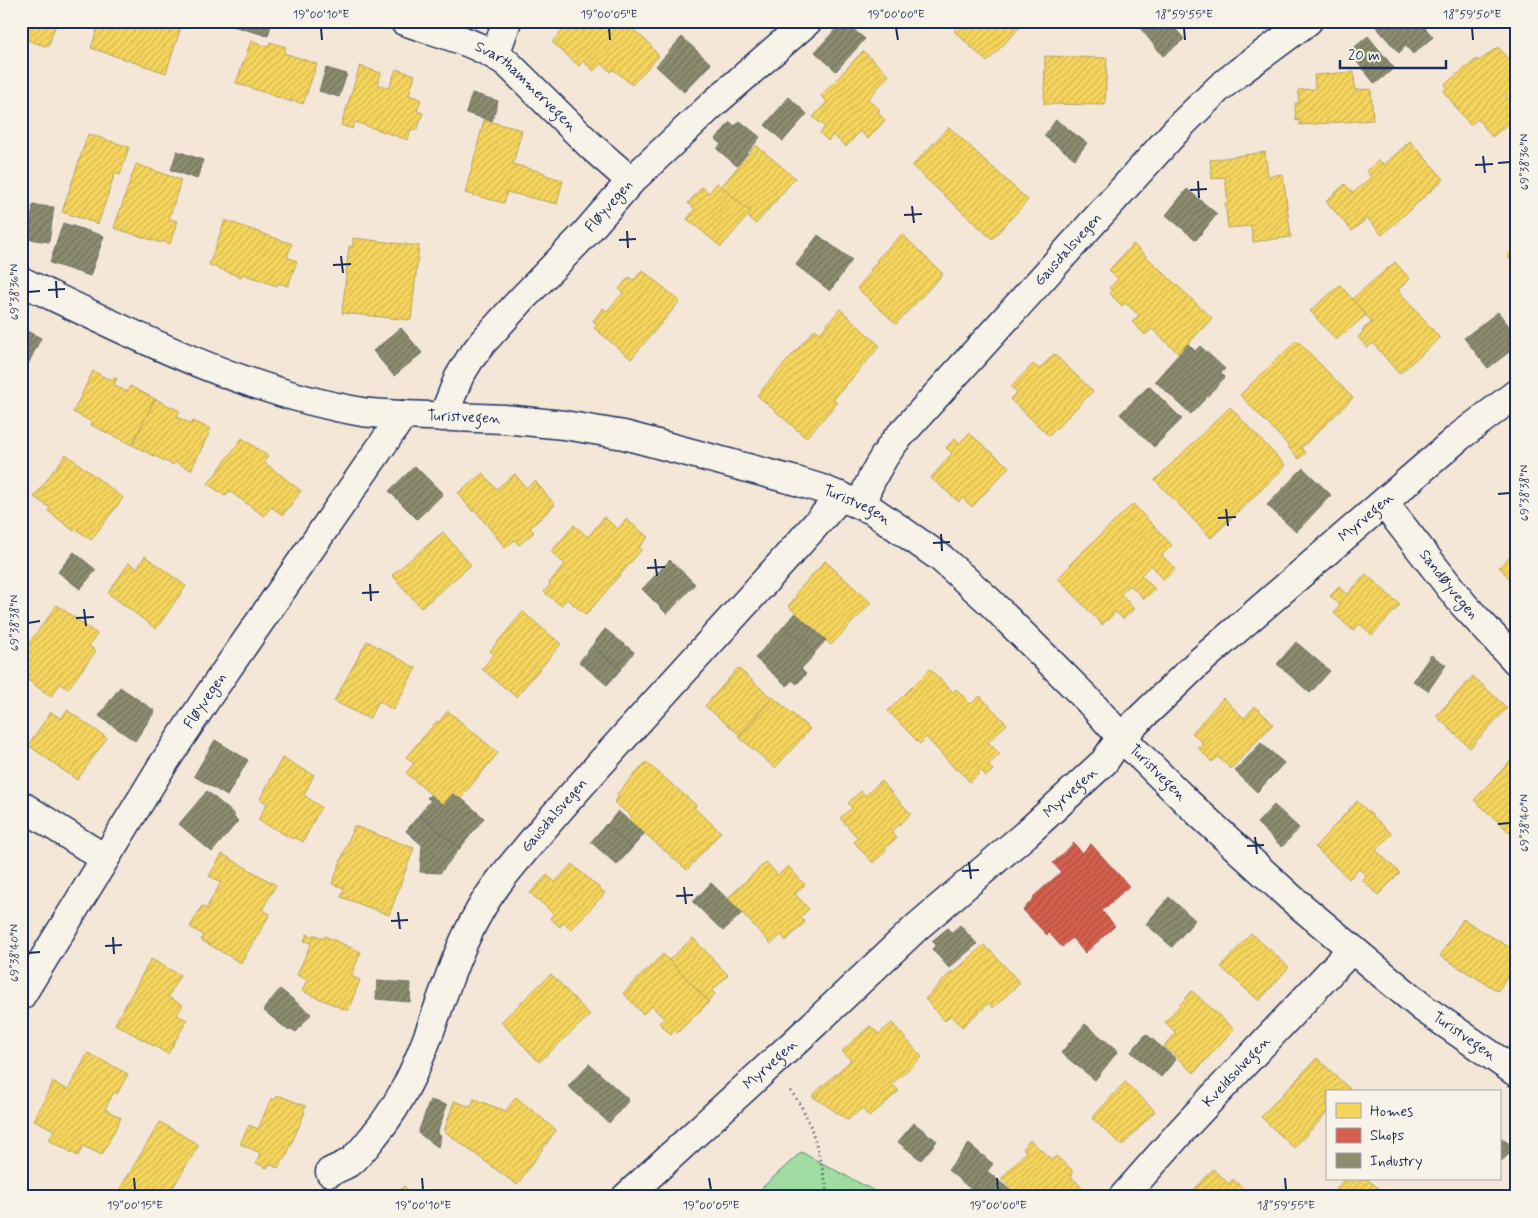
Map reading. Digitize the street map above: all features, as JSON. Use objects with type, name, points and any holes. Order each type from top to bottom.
[{"type":"street","name":"Svarthammervegen","points":[[404,21],[473,44],[495,55],[515,70],[592,147],[631,181]]},
{"type":"street","points":[[495,55],[507,21]]},
{"type":"street","name":"Fløyvegen","points":[[443,417],[459,377],[483,342],[585,234],[631,181],[720,98],[808,21]]},
{"type":"street","name":"Gausdalsvegen","points":[[330,1172],[357,1156],[382,1126],[399,1101],[413,1076],[424,1050],[455,958],[480,910],[502,877],[551,818],[755,593],[851,501],[870,479],[895,441],[1183,123],[1232,77],[1308,21]]},
{"type":"street","name":"Turistvegen","points":[[21,280],[207,367],[245,381],[331,405],[363,412],[534,421],[624,435],[796,481],[851,501],[889,521],[924,545],[973,585],[1087,699],[1120,737],[1188,803],[1268,876],[1423,1008],[1517,1073]]},
{"type":"street","name":"Myrvegen","points":[[626,1197],[918,926],[1026,834],[1104,762],[1120,737],[1224,640],[1459,437],[1517,393]]},
{"type":"street","name":"Fløyvegen","points":[[21,996],[160,769],[403,415]]},
{"type":"street","name":"Sandøyvegen","points":[[1384,503],[1463,604],[1517,662]]},
{"type":"street","points":[[21,805],[104,858]]},
{"type":"street","name":"Kveldsolvegen","points":[[1123,1197],[1352,949]]},
{"type":"path","points":[[766,1068],[796,1098],[809,1122],[829,1197]]},
{"type":"green space","points":[[801,1152],[886,1197],[752,1197]]},
{"type":"building: Homes","points":[[21,21],[57,21],[48,47],[21,38]]},
{"type":"building: Homes","points":[[100,21],[183,21],[166,73],[91,48]]},
{"type":"building: Homes","points":[[571,21],[624,21],[652,46],[659,56],[632,85],[613,69],[611,72],[601,63],[594,71],[583,61],[579,66],[552,42]]},
{"type":"building: Homes","points":[[963,21],[1022,21],[1024,23],[987,62],[954,31]]},
{"type":"building: Homes","points":[[251,41],[268,47],[270,42],[286,47],[284,53],[317,64],[303,104],[236,83]]},
{"type":"building: Homes","points":[[1498,47],[1517,70],[1517,87],[1506,96],[1517,110],[1517,117],[1492,137],[1478,119],[1470,125],[1443,91],[1447,87],[1445,84],[1477,59],[1479,61]]},
{"type":"building: Homes","points":[[863,51],[889,75],[868,99],[880,110],[878,113],[885,120],[868,139],[860,131],[846,147],[833,135],[828,141],[820,133],[825,127],[813,117],[827,102],[821,96]]},
{"type":"building: Homes","points":[[1045,56],[1107,58],[1105,105],[1044,104]]},
{"type":"building: Homes","points":[[360,66],[381,73],[378,84],[389,88],[396,69],[415,75],[409,95],[421,99],[417,111],[423,113],[417,130],[411,129],[408,140],[355,122],[352,129],[341,125]]},
{"type":"building: Homes","points":[[1354,72],[1355,90],[1371,89],[1373,120],[1300,125],[1300,120],[1296,121],[1295,103],[1299,103],[1298,90],[1315,89],[1314,75]]},
{"type":"building: Homes","points":[[484,120],[522,130],[513,164],[563,180],[557,204],[507,192],[504,203],[465,193]]},
{"type":"building: Homes","points":[[949,127],[1028,200],[992,239],[912,166]]},
{"type":"building: Homes","points":[[88,134],[129,147],[120,175],[115,173],[98,224],[62,212]]},
{"type":"building: Homes","points":[[1410,141],[1444,179],[1382,235],[1367,218],[1352,231],[1326,201],[1345,184],[1353,193],[1371,177],[1366,171],[1379,160],[1384,165]]},
{"type":"building: Homes","points":[[756,145],[795,178],[756,224],[747,216],[751,212],[721,187]]},
{"type":"building: Homes","points":[[1265,152],[1268,176],[1283,174],[1291,237],[1253,242],[1251,226],[1228,228],[1225,203],[1228,202],[1225,177],[1212,179],[1210,160]]},
{"type":"building: Homes","points":[[136,164],[181,180],[169,219],[177,221],[170,244],[162,241],[161,243],[114,228]]},
{"type":"building: Homes","points":[[717,183],[751,212],[721,247],[687,219],[695,209],[688,203],[702,187],[709,193]]},
{"type":"building: Homes","points":[[225,220],[292,244],[287,257],[297,261],[288,286],[278,283],[277,286],[242,274],[241,277],[209,265]]},
{"type":"building: Homes","points":[[902,234],[943,274],[896,324],[857,288],[871,272],[870,270],[877,262],[876,260]]},
{"type":"building: Homes","points":[[353,238],[419,246],[411,320],[342,313],[349,246],[353,247]]},
{"type":"building: Homes","points":[[1133,244],[1212,318],[1179,354],[1152,329],[1145,335],[1132,322],[1139,315],[1125,303],[1122,306],[1109,293],[1112,290],[1109,288],[1118,279],[1109,270]]},
{"type":"building: Homes","points":[[1517,249],[1517,270],[1507,255]]},
{"type":"building: Homes","points":[[1395,262],[1410,279],[1398,290],[1440,338],[1399,374],[1373,343],[1367,348],[1358,337],[1363,332],[1362,330],[1372,322],[1352,299]]},
{"type":"building: Homes","points":[[642,270],[680,301],[631,359],[594,328],[597,324],[593,321],[603,308],[607,311],[623,293],[619,289],[629,277],[634,280]]},
{"type":"building: Homes","points":[[1340,285],[1366,315],[1336,340],[1310,311]]},
{"type":"building: Homes","points":[[840,309],[880,346],[833,400],[837,403],[806,438],[757,395],[815,329],[820,333]]},
{"type":"building: Homes","points":[[1297,340],[1353,398],[1301,448],[1306,453],[1299,459],[1240,395]]},
{"type":"building: Homes","points":[[1054,354],[1093,391],[1049,436],[1010,399],[1017,392],[1011,387],[1033,364],[1039,369]]},
{"type":"building: Homes","points":[[93,371],[108,379],[117,378],[114,385],[127,392],[130,386],[155,399],[132,445],[91,425],[92,422],[73,412]]},
{"type":"building: Homes","points":[[155,399],[180,411],[177,417],[192,424],[193,421],[211,429],[191,470],[175,462],[173,465],[132,445]]},
{"type":"building: Homes","points":[[1230,407],[1286,466],[1211,538],[1155,480]]},
{"type":"building: Homes","points":[[969,433],[1009,467],[972,507],[962,498],[959,502],[931,478],[952,453],[946,448],[955,438],[960,443]]},
{"type":"building: Homes","points":[[242,438],[268,456],[264,462],[301,491],[283,515],[271,507],[264,516],[229,491],[225,496],[208,484]]},
{"type":"building: Homes","points":[[66,454],[123,498],[91,540],[76,529],[74,531],[48,511],[50,508],[34,497]]},
{"type":"building: Homes","points":[[483,473],[496,489],[515,474],[526,488],[535,481],[555,505],[530,528],[534,532],[519,545],[515,540],[505,548],[475,510],[473,512],[458,493]]},
{"type":"building: Homes","points":[[1133,504],[1172,545],[1162,555],[1175,569],[1164,580],[1151,565],[1141,575],[1155,589],[1144,599],[1130,585],[1121,594],[1134,609],[1123,619],[1116,612],[1102,625],[1058,578],[1070,564]]},
{"type":"building: Homes","points":[[604,517],[618,529],[626,519],[648,537],[639,547],[642,549],[586,615],[567,599],[561,606],[544,592],[565,564],[551,552],[574,525],[588,537]]},
{"type":"building: Homes","points":[[443,532],[471,565],[421,608],[392,575]]},
{"type":"building: Homes","points":[[1517,550],[1517,587],[1499,567]]},
{"type":"building: Homes","points":[[145,556],[186,586],[156,629],[108,593],[129,563],[137,568]]},
{"type":"building: Homes","points":[[825,561],[871,603],[831,645],[788,606],[797,596],[795,594]]},
{"type":"building: Homes","points":[[1366,574],[1400,605],[1372,635],[1360,624],[1353,631],[1334,613],[1340,605],[1330,596],[1339,587],[1347,595]]},
{"type":"building: Homes","points":[[57,605],[97,634],[89,646],[96,651],[68,689],[60,684],[51,697],[21,675],[21,654]]},
{"type":"building: Homes","points":[[523,612],[561,644],[516,697],[482,669],[494,654],[490,651]]},
{"type":"building: Homes","points":[[367,641],[416,668],[393,710],[379,701],[369,719],[334,701]]},
{"type":"building: Homes","points":[[738,668],[772,698],[740,735],[705,706]]},
{"type":"building: Homes","points":[[930,669],[953,692],[956,689],[971,704],[980,696],[1007,724],[988,742],[1000,754],[988,765],[993,770],[986,776],[982,771],[970,782],[958,769],[956,770],[926,737],[920,744],[888,711]]},
{"type":"building: Homes","points":[[1473,676],[1507,708],[1470,748],[1436,716]]},
{"type":"building: Homes","points":[[773,697],[810,729],[775,768],[739,737]]},
{"type":"building: Homes","points":[[1223,698],[1244,718],[1255,706],[1273,724],[1231,769],[1218,757],[1212,762],[1198,748],[1203,743],[1192,733]]},
{"type":"building: Homes","points":[[67,710],[107,738],[77,780],[28,745],[51,712],[61,719]]},
{"type":"building: Homes","points":[[448,711],[498,753],[460,799],[453,794],[443,805],[406,773],[414,763],[406,757]]},
{"type":"building: Homes","points":[[282,758],[314,775],[304,795],[321,807],[303,842],[294,837],[293,839],[258,820],[267,803],[260,799]]},
{"type":"building: Homes","points":[[1512,759],[1517,763],[1517,839],[1474,800]]},
{"type":"building: Homes","points":[[646,762],[696,805],[694,808],[721,832],[687,870],[629,820],[632,817],[614,802],[619,796],[617,794]]},
{"type":"building: Homes","points":[[881,781],[911,814],[891,832],[897,838],[885,848],[887,850],[873,863],[854,842],[858,838],[840,818],[852,808],[848,803],[861,791],[865,796]]},
{"type":"building: Homes","points":[[1357,801],[1392,834],[1376,850],[1400,873],[1378,895],[1362,880],[1366,876],[1359,869],[1349,879],[1315,847]]},
{"type":"building: Homes","points":[[354,826],[414,848],[389,915],[341,897],[344,888],[332,884]]},
{"type":"building: Homes","points":[[222,854],[276,885],[262,910],[270,914],[241,963],[201,940],[203,935],[190,927],[202,906],[206,909],[221,882],[209,876]]},
{"type":"building: Homes","points":[[766,862],[778,875],[788,866],[805,885],[795,894],[809,909],[800,917],[805,922],[786,941],[781,935],[771,944],[728,898]]},
{"type":"building: Homes","points":[[572,864],[605,893],[571,930],[563,923],[560,927],[550,918],[554,914],[530,893],[547,875],[555,882]]},
{"type":"building: Homes","points":[[1463,919],[1517,952],[1517,961],[1498,991],[1440,956]]},
{"type":"building: Homes","points":[[1251,933],[1289,967],[1259,1001],[1221,967]]},
{"type":"building: Homes","points":[[307,934],[313,937],[314,934],[324,939],[325,936],[361,952],[351,976],[360,980],[348,1011],[302,991],[307,980],[297,975],[311,943],[304,941]]},
{"type":"building: Homes","points":[[693,938],[728,975],[712,991],[715,994],[708,1001],[669,960]]},
{"type":"building: Homes","points":[[984,945],[1020,983],[993,1008],[989,1003],[962,1027],[951,1015],[945,1021],[925,999],[952,971],[953,973]]},
{"type":"building: Homes","points":[[663,954],[709,1002],[677,1033],[675,1031],[671,1035],[659,1023],[664,1019],[652,1006],[643,1014],[623,993]]},
{"type":"building: Homes","points":[[151,959],[180,975],[168,997],[183,1005],[177,1015],[187,1020],[168,1054],[115,1024]]},
{"type":"building: Homes","points":[[551,974],[590,1015],[539,1062],[501,1022]]},
{"type":"building: Homes","points":[[1192,991],[1234,1029],[1194,1073],[1164,1046],[1176,1033],[1165,1022]]},
{"type":"building: Homes","points":[[892,1023],[922,1057],[892,1084],[899,1091],[869,1117],[862,1108],[848,1120],[812,1096],[851,1060],[842,1051],[870,1026],[879,1034]]},
{"type":"building: Homes","points":[[88,1053],[128,1074],[117,1094],[114,1092],[105,1109],[121,1118],[102,1155],[83,1146],[78,1156],[49,1140],[54,1130],[34,1120],[53,1082],[68,1090]]},
{"type":"building: Homes","points":[[1317,1058],[1351,1090],[1326,1090],[1326,1114],[1294,1148],[1261,1117]]},
{"type":"building: Homes","points":[[1125,1082],[1155,1111],[1122,1146],[1092,1118]]},
{"type":"building: Homes","points":[[278,1095],[306,1106],[284,1161],[282,1160],[278,1168],[269,1164],[267,1168],[256,1163],[260,1153],[240,1144],[249,1125],[258,1129],[271,1098],[275,1100]]},
{"type":"building: Homes","points":[[516,1097],[556,1130],[517,1185],[444,1131],[454,1101],[471,1107],[474,1099],[506,1111]]},
{"type":"building: Homes","points":[[160,1122],[199,1145],[167,1197],[115,1197]]},
{"type":"building: Homes","points":[[1030,1140],[1052,1160],[1056,1156],[1071,1169],[1073,1173],[1070,1176],[1083,1188],[1076,1197],[1020,1197],[1001,1179],[1026,1152],[1023,1148]]},
{"type":"building: Homes","points":[[1213,1169],[1229,1184],[1233,1179],[1252,1197],[1187,1197]]},
{"type":"building: Homes","points":[[1343,1180],[1368,1180],[1390,1197],[1331,1197]]},
{"type":"building: Homes","points":[[404,1186],[414,1197],[393,1197]]},
{"type":"building: Homes","points":[[254,1190],[262,1197],[249,1197]]},
{"type":"building: Shops","points":[[1074,843],[1082,853],[1091,844],[1129,886],[1102,911],[1115,926],[1085,953],[1072,938],[1062,947],[1049,933],[1047,935],[1023,910],[1033,897],[1061,872],[1053,863]]},
{"type":"building: Industry","points":[[234,21],[272,21],[268,36],[233,26]]},
{"type":"building: Industry","points":[[729,21],[746,21],[737,30]]},
{"type":"building: Industry","points":[[843,21],[865,39],[836,71],[815,52]]},
{"type":"building: Industry","points":[[1151,21],[1169,21],[1184,39],[1163,56],[1141,29]]},
{"type":"building: Industry","points":[[1384,21],[1419,21],[1433,37],[1413,54],[1406,46],[1399,53],[1376,27]]},
{"type":"building: Industry","points":[[1368,36],[1394,68],[1375,84],[1349,52]]},
{"type":"building: Industry","points":[[682,37],[711,64],[684,92],[656,66]]},
{"type":"building: Industry","points":[[326,68],[347,74],[339,97],[319,91]]},
{"type":"building: Industry","points":[[472,93],[498,101],[492,121],[466,113]]},
{"type":"building: Industry","points":[[789,97],[807,114],[783,141],[765,125]]},
{"type":"building: Industry","points":[[1056,120],[1087,143],[1075,159],[1044,136]]},
{"type":"building: Industry","points":[[740,121],[760,137],[737,166],[717,149],[721,144],[716,139],[730,122],[735,126]]},
{"type":"building: Industry","points":[[177,151],[203,160],[197,179],[171,170]]},
{"type":"building: Industry","points":[[1187,189],[1217,214],[1196,240],[1166,215]]},
{"type":"building: Industry","points":[[33,205],[54,207],[49,242],[29,239]]},
{"type":"building: Industry","points":[[63,223],[104,236],[90,276],[50,263]]},
{"type":"building: Industry","points":[[818,235],[852,260],[830,291],[796,265]]},
{"type":"building: Industry","points":[[1498,312],[1517,336],[1517,346],[1488,368],[1464,338]]},
{"type":"building: Industry","points":[[21,328],[41,338],[21,378]]},
{"type":"building: Industry","points":[[401,328],[422,353],[394,376],[373,351]]},
{"type":"building: Industry","points":[[1188,344],[1195,351],[1200,346],[1225,369],[1221,373],[1225,377],[1191,414],[1155,381]]},
{"type":"building: Industry","points":[[1149,386],[1182,419],[1154,447],[1120,414]]},
{"type":"building: Industry","points":[[415,466],[443,494],[417,519],[389,491]]},
{"type":"building: Industry","points":[[1303,468],[1331,495],[1296,532],[1267,505]]},
{"type":"building: Industry","points":[[74,552],[96,570],[80,589],[58,572]]},
{"type":"building: Industry","points":[[670,560],[695,584],[667,614],[642,589]]},
{"type":"building: Industry","points":[[795,613],[826,640],[814,653],[784,626]]},
{"type":"building: Industry","points":[[784,626],[815,654],[801,669],[806,674],[797,684],[792,680],[787,686],[755,658]]},
{"type":"building: Industry","points":[[605,629],[634,652],[621,669],[592,646]]},
{"type":"building: Industry","points":[[1296,642],[1330,671],[1310,693],[1277,664]]},
{"type":"building: Industry","points":[[592,646],[621,669],[607,685],[579,662]]},
{"type":"building: Industry","points":[[1431,655],[1446,665],[1428,691],[1413,681]]},
{"type":"building: Industry","points":[[120,687],[155,711],[135,741],[99,716]]},
{"type":"building: Industry","points":[[215,740],[248,760],[227,796],[194,776]]},
{"type":"building: Industry","points":[[1261,743],[1284,763],[1257,792],[1235,771]]},
{"type":"building: Industry","points":[[207,791],[235,815],[233,816],[238,821],[212,852],[179,824]]},
{"type":"building: Industry","points":[[453,794],[461,798],[484,818],[460,848],[419,815],[431,800],[427,798],[430,795],[443,805]]},
{"type":"building: Industry","points":[[1274,805],[1299,828],[1282,847],[1257,823]]},
{"type":"building: Industry","points":[[618,811],[644,834],[632,848],[607,825]]},
{"type":"building: Industry","points":[[419,815],[460,848],[440,873],[420,872],[422,845],[406,831]]},
{"type":"building: Industry","points":[[606,824],[632,848],[617,865],[591,842]]},
{"type":"building: Industry","points":[[711,883],[742,913],[723,931],[693,902]]},
{"type":"building: Industry","points":[[1169,897],[1195,920],[1172,947],[1146,924]]},
{"type":"building: Industry","points":[[960,925],[977,944],[949,968],[932,949],[936,945],[932,941],[948,928],[952,932]]},
{"type":"building: Industry","points":[[377,981],[411,983],[410,1002],[376,999]]},
{"type":"building: Industry","points":[[280,989],[311,1014],[296,1032],[291,1029],[289,1031],[263,1010]]},
{"type":"building: Industry","points":[[1085,1024],[1118,1051],[1095,1080],[1061,1053]]},
{"type":"building: Industry","points":[[1146,1034],[1176,1059],[1161,1077],[1131,1052]]},
{"type":"building: Industry","points":[[589,1064],[629,1100],[609,1123],[568,1086]]},
{"type":"building: Industry","points":[[430,1100],[447,1105],[437,1134],[441,1136],[438,1147],[418,1133]]},
{"type":"building: Industry","points":[[914,1123],[937,1141],[921,1160],[898,1142]]},
{"type":"building: Industry","points":[[1500,1138],[1516,1148],[1500,1162]]},
{"type":"building: Industry","points":[[969,1144],[993,1164],[972,1190],[948,1170]]},
{"type":"building: Industry","points":[[987,1171],[1016,1195],[1014,1197],[973,1197],[970,1194]]}]
